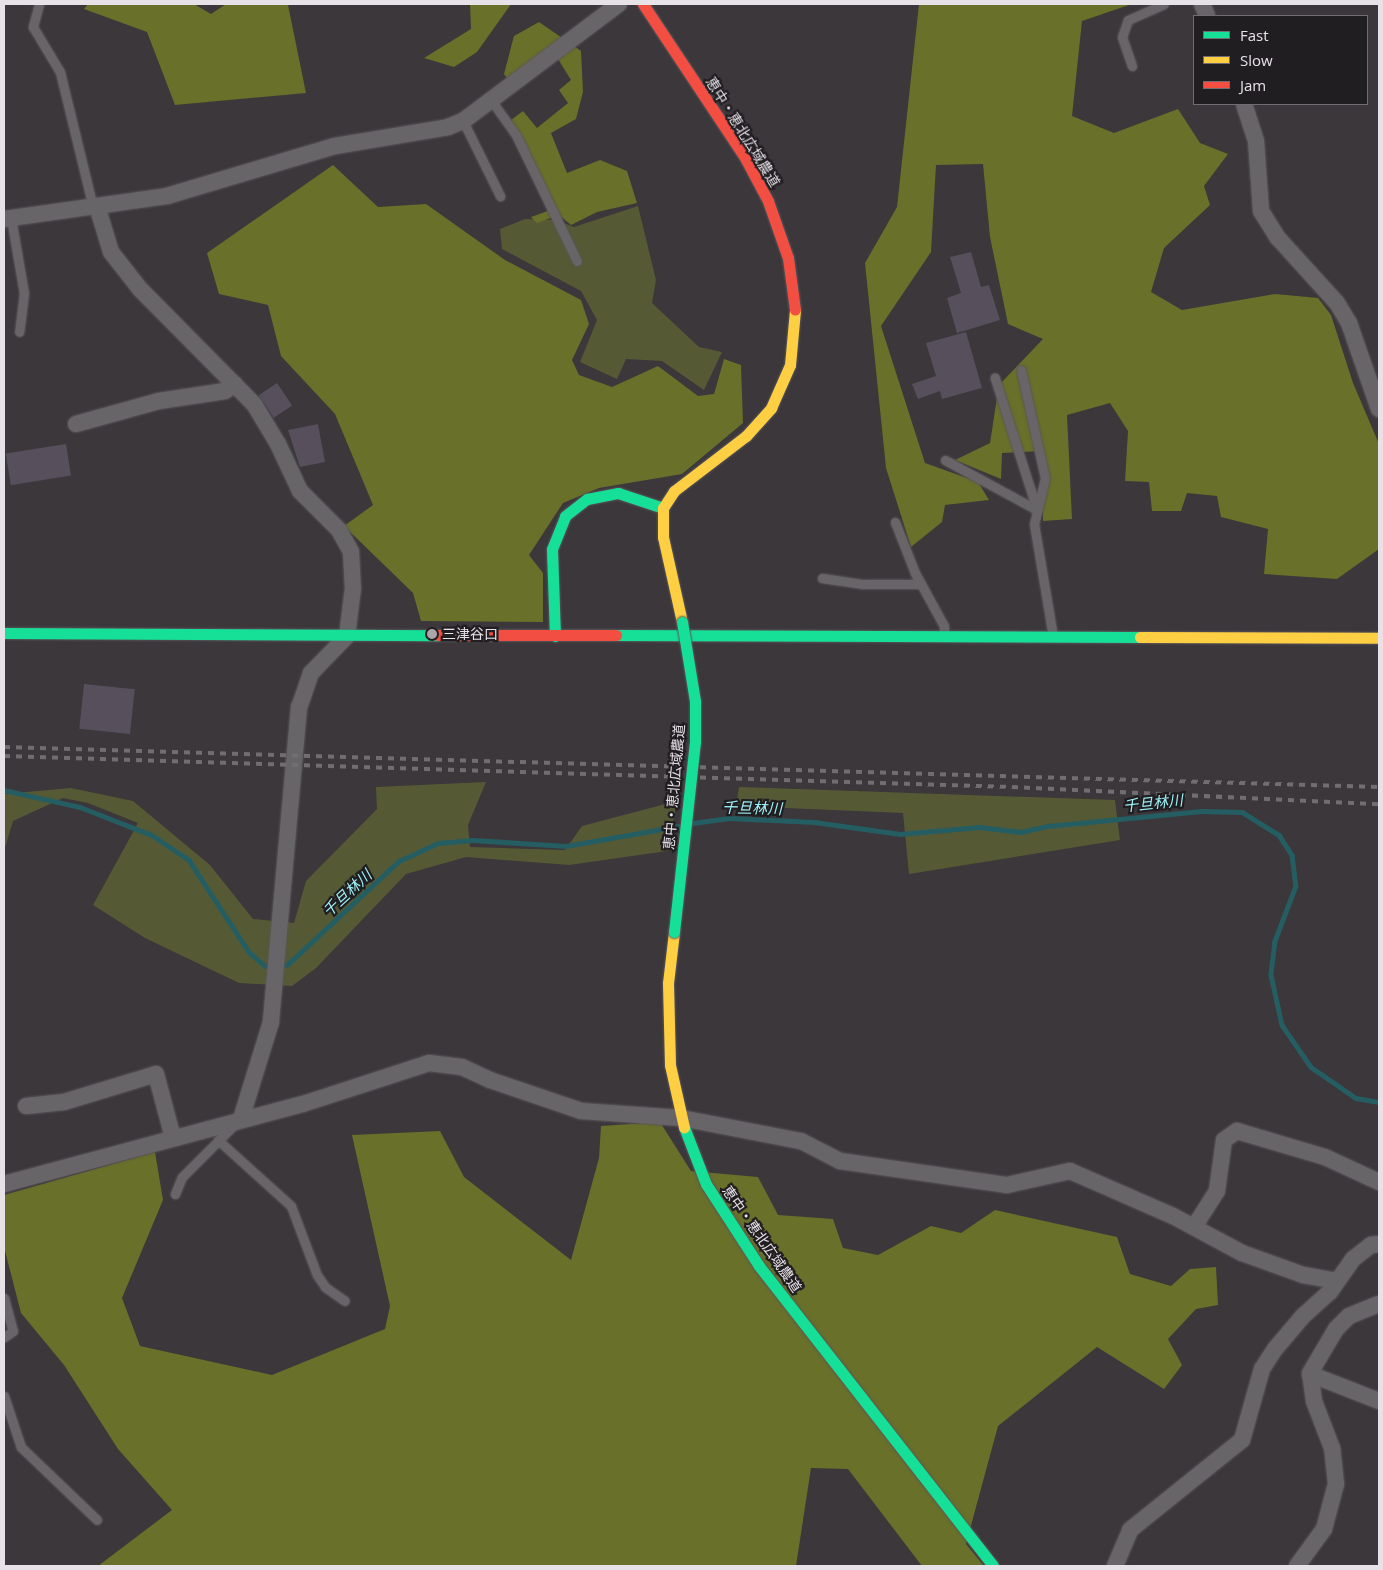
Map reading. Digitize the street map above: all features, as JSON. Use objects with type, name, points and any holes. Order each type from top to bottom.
[{"type":"street","points":[[7,219],[167,196],[335,146],[463,121],[619,4]]},
{"type":"street","name":"恵中・恵北広域農道","points":[[643,4],[744,156],[768,201],[788,258],[795,314],[790,365],[771,408],[746,436],[674,491],[663,508],[663,537],[682,622],[694,701],[695,741],[674,932],[668,1038],[681,1118],[706,1184],[759,1266],[993,1566]]},
{"type":"street","points":[[1244,105],[1256,141],[1261,211],[1278,238],[1345,317],[1379,408]]},
{"type":"street","points":[[95,207],[111,252],[140,289],[254,404],[278,444],[300,491],[339,530],[351,552],[353,588],[347,636],[312,673],[299,707],[281,945],[271,1022],[241,1119]]},
{"type":"street","points":[[76,424],[159,401],[225,391],[235,384]]},
{"type":"street","points":[[555,636],[552,549],[565,516],[587,499],[618,493],[663,508]]},
{"type":"street","points":[[4,633],[347,636],[944,635],[1379,638]]},
{"type":"street","points":[[4,1184],[241,1119],[303,1104],[429,1063],[462,1067],[490,1080],[581,1111],[681,1118],[801,1141],[840,1161],[1008,1185],[1070,1171],[1194,1227],[1242,1253],[1303,1275],[1336,1281]]},
{"type":"street","points":[[26,1106],[64,1102],[156,1074],[173,1138]]},
{"type":"street","points":[[1194,1227],[1217,1191],[1224,1140],[1238,1132],[1325,1157],[1379,1182]]},
{"type":"street","points":[[1115,1566],[1130,1530],[1242,1440],[1262,1369],[1303,1316],[1330,1292],[1336,1281],[1362,1250],[1379,1244]]},
{"type":"street","points":[[1297,1566],[1324,1529],[1336,1484],[1332,1448],[1314,1401],[1310,1374],[1317,1358],[1349,1316],[1379,1304]]},
{"type":"street","points":[[1310,1374],[1379,1401]]},
{"type":"lane","points":[[39,4],[33,27],[60,72],[95,207]]},
{"type":"lane","points":[[1132,66],[1122,37],[1128,20],[1164,4]]},
{"type":"lane","points":[[491,100],[516,134],[577,261]]},
{"type":"lane","points":[[463,121],[500,196]]},
{"type":"lane","points":[[7,219],[24,294],[19,332]]},
{"type":"lane","points":[[1021,370],[1044,478],[1034,524],[1053,636]]},
{"type":"lane","points":[[995,378],[1037,510]]},
{"type":"lane","points":[[945,460],[1037,510]]},
{"type":"lane","points":[[895,522],[921,584],[944,626],[944,635]]},
{"type":"lane","points":[[822,578],[862,584],[921,584]]},
{"type":"lane","points":[[175,1194],[182,1177],[241,1119]]},
{"type":"lane","points":[[218,1140],[292,1206],[316,1275],[325,1286],[345,1301]]},
{"type":"lane","points":[[4,1298],[13,1331],[4,1337]]},
{"type":"lane","points":[[4,1396],[21,1447],[97,1520]]},
{"type":"green space","points":[[88,4],[194,4],[211,14],[226,4],[294,4],[288,5],[306,93],[175,105],[147,32],[84,9]]},
{"type":"green space","points":[[470,4],[511,4],[477,52],[454,67],[424,58],[471,29]]},
{"type":"green space","points":[[919,4],[1132,4],[1082,21],[1072,116],[1114,133],[1178,109],[1200,143],[1228,154],[1204,186],[1210,205],[1164,248],[1151,292],[1182,310],[1275,294],[1318,298],[1331,315],[1353,383],[1379,444],[1379,549],[1337,579],[1264,574],[1268,529],[1221,517],[1217,496],[1187,493],[1181,511],[1152,511],[1149,482],[1125,481],[1128,431],[1110,403],[1067,415],[1072,519],[1043,521],[1041,451],[1002,453],[1001,479],[955,460],[990,443],[999,385],[1043,339],[1008,324],[990,237],[983,164],[936,165],[931,252],[881,326],[925,463],[978,482],[989,500],[945,505],[942,522],[911,547],[886,468],[865,263],[897,207]]},
{"type":"green space","points":[[539,22],[581,51],[583,92],[576,119],[551,133],[567,173],[600,160],[627,171],[637,203],[597,212],[571,225],[559,215],[537,223],[531,217],[556,208],[511,120],[523,111],[537,128],[568,103],[559,90],[571,80],[553,51],[511,84],[504,74],[514,36]]},
{"type":"green space","points":[[333,165],[378,207],[426,204],[505,260],[581,300],[589,324],[572,360],[579,375],[612,387],[658,366],[698,396],[714,394],[724,359],[741,365],[743,423],[682,474],[599,488],[563,503],[529,555],[543,573],[543,622],[421,621],[413,593],[344,526],[373,505],[335,414],[281,356],[268,305],[219,294],[207,253]]},
{"type":"green space","points":[[638,206],[656,280],[652,303],[699,347],[722,352],[704,390],[662,361],[626,359],[617,379],[580,362],[597,320],[581,291],[502,249],[500,229],[525,219],[555,220],[574,227]]},
{"type":"green space","points":[[486,782],[468,825],[470,847],[565,850],[582,826],[677,801],[667,851],[569,865],[466,857],[406,874],[316,968],[292,986],[239,983],[145,938],[93,905],[138,823],[88,803],[63,798],[13,821],[4,851],[4,794],[71,788],[133,801],[210,865],[253,919],[294,923],[306,881],[377,809],[376,787]]},
{"type":"green space","points":[[739,787],[1115,800],[1120,840],[909,874],[903,813],[736,806]]},
{"type":"green space","points":[[660,1122],[691,1171],[758,1177],[778,1215],[833,1219],[843,1248],[878,1255],[931,1226],[961,1233],[995,1210],[1117,1237],[1130,1274],[1171,1286],[1190,1269],[1216,1267],[1218,1305],[1196,1309],[1168,1339],[1182,1365],[1164,1389],[1097,1347],[998,1426],[966,1544],[984,1566],[922,1566],[848,1469],[811,1468],[796,1566],[98,1566],[172,1510],[118,1449],[64,1365],[21,1313],[4,1247],[4,1195],[155,1152],[163,1200],[122,1298],[140,1346],[272,1375],[385,1329],[390,1306],[352,1135],[440,1131],[464,1177],[571,1260],[599,1158],[601,1126]]},
{"type":"building","points":[[971,252],[981,287],[989,285],[1000,320],[957,333],[947,298],[961,293],[950,257]]},
{"type":"building","points":[[966,332],[982,388],[942,399],[940,391],[918,399],[912,384],[936,376],[926,343]]},
{"type":"building","points":[[277,383],[292,405],[274,418],[259,395]]},
{"type":"building","points":[[318,424],[325,462],[300,467],[288,430]]},
{"type":"building","points":[[66,444],[71,476],[11,485],[6,454]]},
{"type":"building","points":[[84,684],[135,689],[130,734],[79,729]]},
{"type":"waterway","name":"千旦林川","points":[[4,790],[80,807],[152,835],[189,860],[249,952],[265,966],[273,966]]},
{"type":"waterway","name":"千旦林川","points":[[693,823],[729,818],[814,822],[900,834],[979,827],[1021,832],[1048,826],[1201,811],[1242,812],[1279,835],[1292,855],[1296,886],[1275,941],[1271,975],[1282,1025],[1311,1067],[1356,1098],[1379,1102]]},
{"type":"waterway","name":"千旦林川","points":[[281,965],[287,965],[399,861],[438,843],[473,840],[566,846],[678,826]]},
{"type":"railway","points":[[4,747],[1379,787]]},
{"type":"railway","points":[[4,756],[1012,787],[1379,804]]},
{"type":"traffic: fast","points":[[555,636],[552,549],[565,516],[587,499],[618,493],[663,508]]},
{"type":"traffic: fast","points":[[674,932],[695,741],[695,701],[682,622]]},
{"type":"traffic: fast","points":[[4,633],[438,635]]},
{"type":"traffic: fast","points":[[616,635],[1140,637]]},
{"type":"traffic: fast","points":[[684,1127],[706,1184],[759,1266],[993,1566]]},
{"type":"traffic: slow","points":[[682,622],[663,537],[663,508],[674,491],[746,436],[771,408],[790,365],[795,310]]},
{"type":"traffic: slow","points":[[1140,637],[1379,638]]},
{"type":"traffic: slow","points":[[674,932],[668,983],[670,1065],[684,1127]]},
{"type":"traffic: jam","points":[[643,4],[744,156],[768,201],[788,258],[795,310]]},
{"type":"traffic: jam","points":[[438,635],[616,635]]},
{"type":"place","name":"三津谷口","points":[[432,634]]}]
